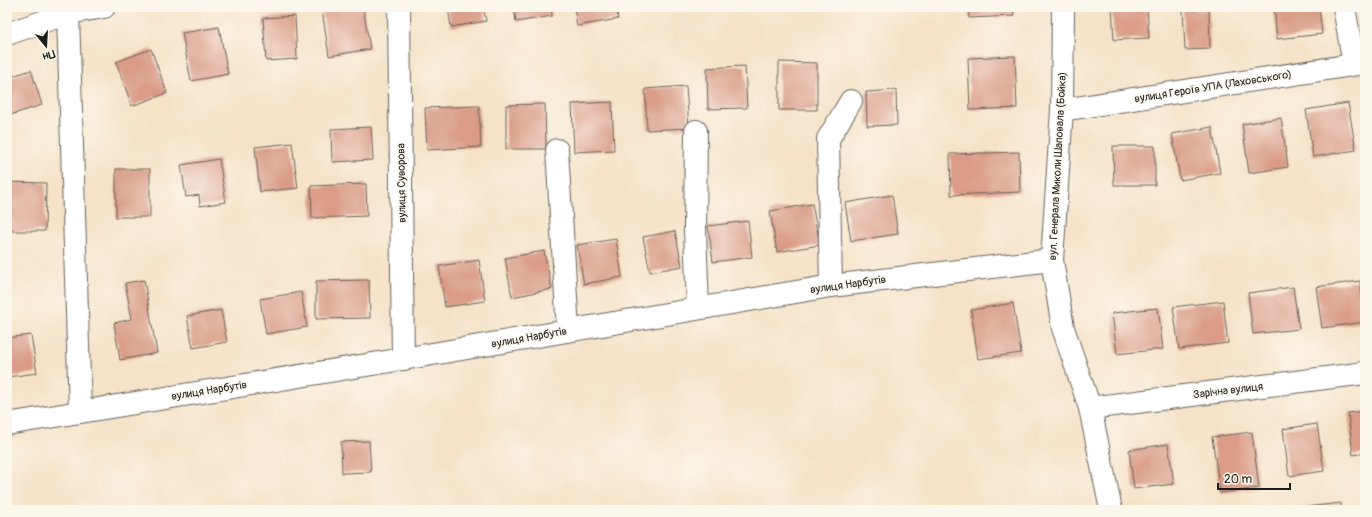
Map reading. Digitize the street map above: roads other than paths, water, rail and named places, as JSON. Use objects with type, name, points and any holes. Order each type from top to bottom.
[{"type":"street","points":[[7,34],[68,13],[104,7]]},
{"type":"street","name":"вулиця Суворова","points":[[399,7],[403,359]]},
{"type":"street","name":"вул. Генерала Миколи Шаповала (Бойка)","points":[[1063,7],[1062,110],[1052,260],[1063,328],[1090,408],[1111,510]]},
{"type":"street","points":[[1344,7],[1360,64]]},
{"type":"street","points":[[68,13],[80,412]]},
{"type":"street","name":"вулиця Героїв УПА (Лаховського)","points":[[1062,110],[1360,64]]},
{"type":"street","points":[[831,286],[828,139],[850,101]]},
{"type":"street","points":[[696,131],[695,230],[698,308]]},
{"type":"street","points":[[557,150],[568,330]]},
{"type":"street","name":"вулиця Нарбутів","points":[[7,424],[403,359],[831,286],[1052,260]]},
{"type":"street","name":"Зарічна вулиця","points":[[1090,408],[1365,373]]}]
